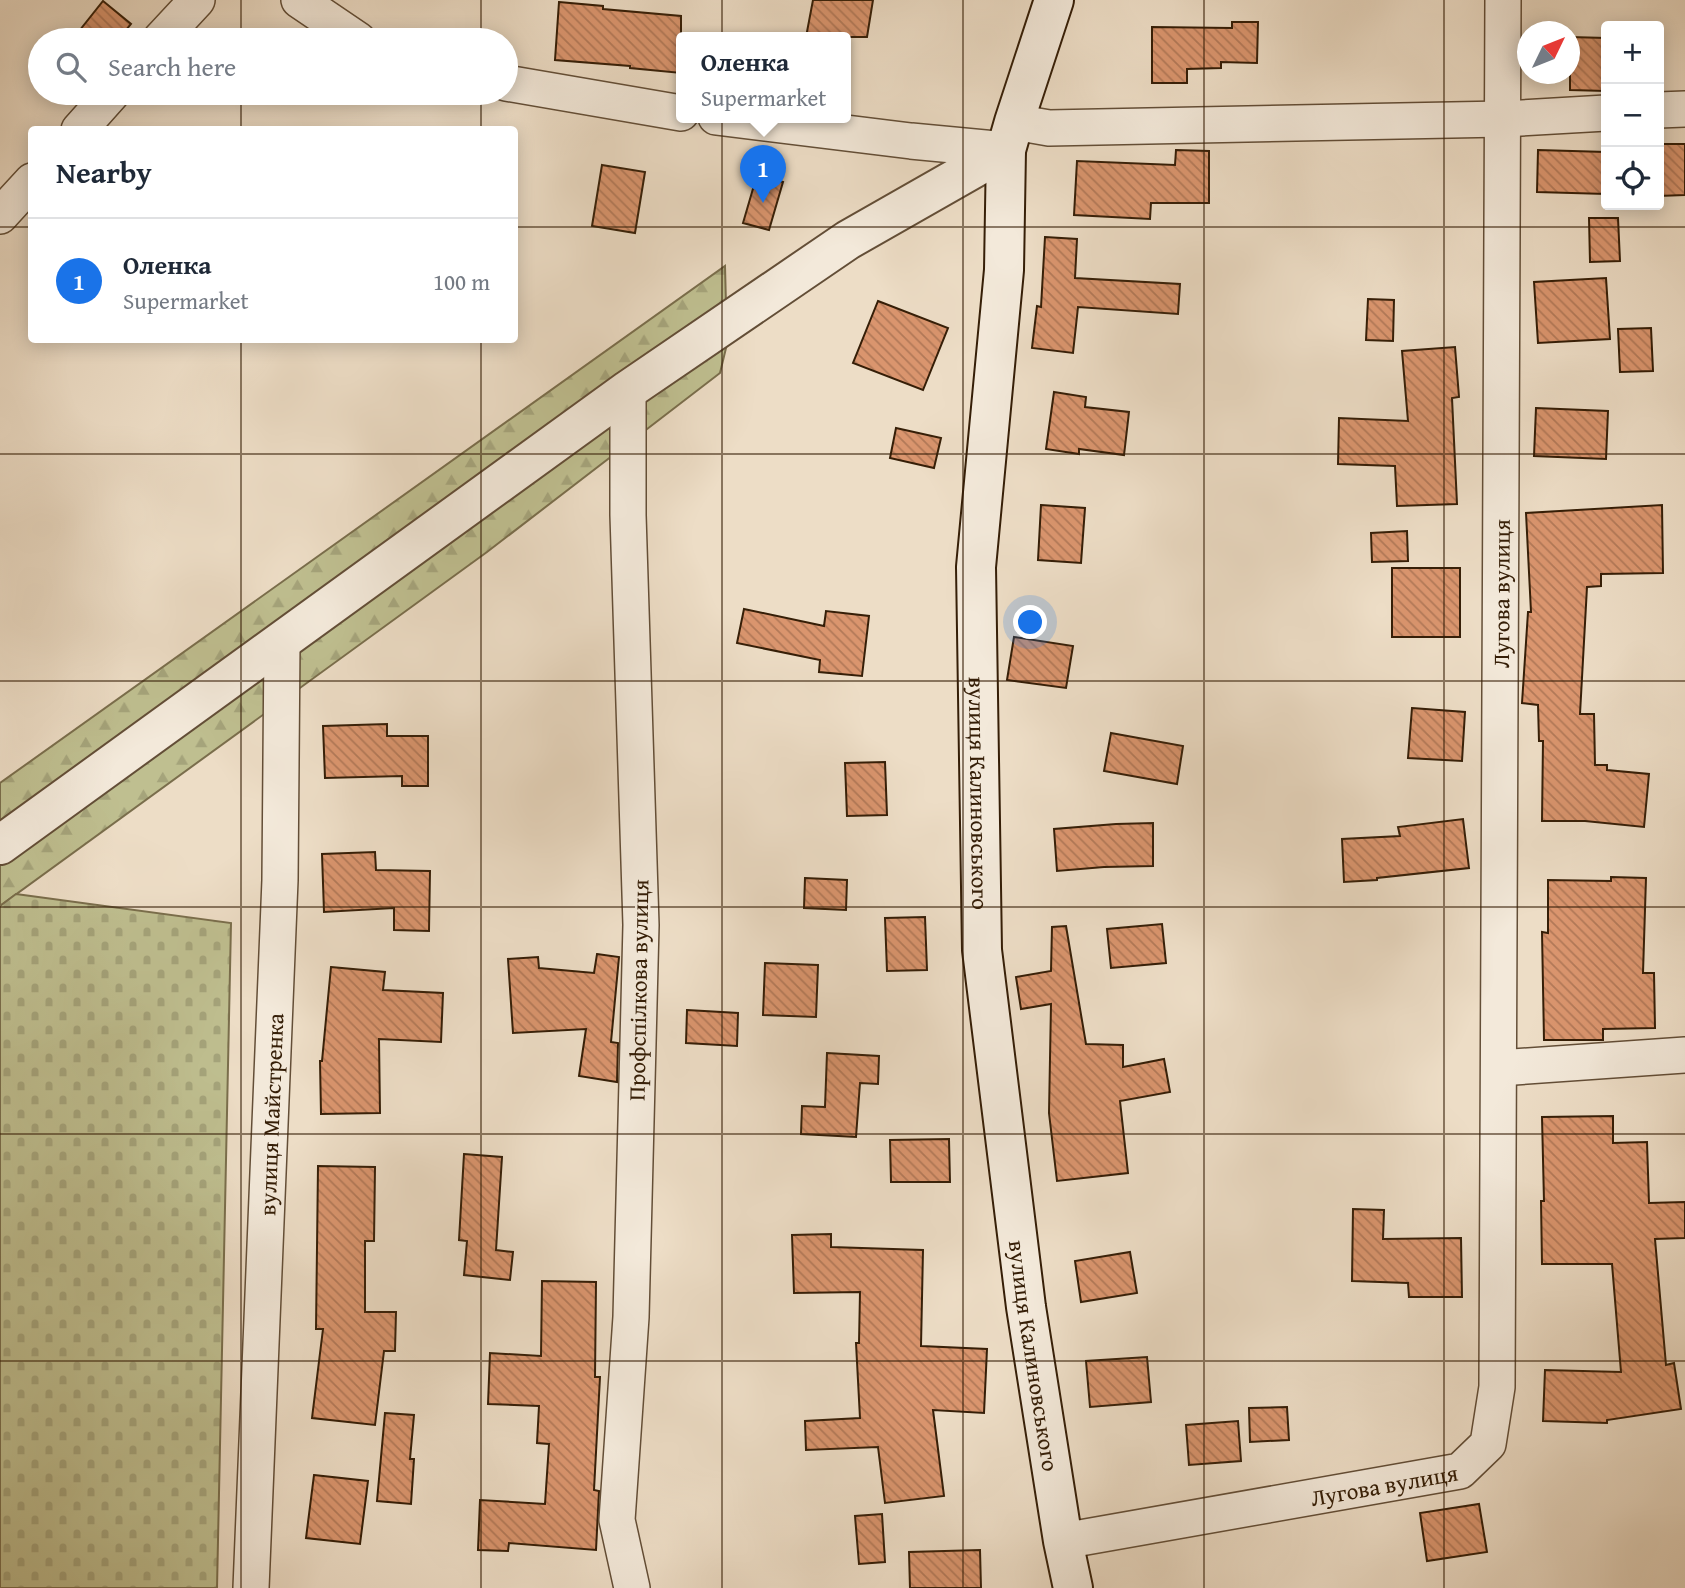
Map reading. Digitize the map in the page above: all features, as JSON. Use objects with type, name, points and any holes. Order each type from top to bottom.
[{"type":"main road","name":"вулиця Калиновського","points":[[1054,0],[1010,136],[1004,270],[976,567],[982,950],[1026,1307],[1063,1541],[1073,1588]]},
{"type":"main road","points":[[0,845],[628,390],[848,240],[1010,136]]},
{"type":"street","points":[[171,28],[197,0]]},
{"type":"street","points":[[299,0],[340,28]]},
{"type":"street","name":"Лугова вулиця","points":[[1063,1541],[1460,1471],[1488,1444],[1497,1387],[1503,0]]},
{"type":"street","points":[[518,85],[676,112]]},
{"type":"street","points":[[83,126],[101,105]]},
{"type":"street","points":[[1664,110],[1685,109]]},
{"type":"street","points":[[763,123],[897,140],[1010,136],[1049,128],[1503,119],[1601,113]]},
{"type":"street","points":[[0,216],[28,185]]},
{"type":"street","name":"Профспілкова вулиця","points":[[628,390],[628,515],[641,925],[631,1317],[617,1520],[632,1588]]},
{"type":"street","name":"вулиця Майстренка","points":[[251,1588],[280,880],[282,642]]},
{"type":"street","points":[[1499,1068],[1685,1055]]},
{"type":"green space","points":[[725,266],[727,344],[720,373],[487,552],[0,906],[0,783]]},
{"type":"green space","points":[[16,894],[231,923],[217,1588],[0,1588],[0,906]]},
{"type":"building","points":[[813,0],[873,0],[867,37],[851,37],[851,32],[807,32]]},
{"type":"building","points":[[103,1],[131,24],[128,28],[82,28]]},
{"type":"building","points":[[559,2],[681,16],[681,32],[676,32],[676,73],[555,60]]},
{"type":"building","points":[[1232,22],[1258,22],[1257,63],[1221,62],[1221,68],[1187,69],[1187,83],[1152,83],[1152,27],[1232,28]]},
{"type":"building","points":[[1580,37],[1601,38],[1601,91],[1570,90],[1570,84],[1580,84]]},
{"type":"building","points":[[1664,144],[1685,144],[1685,195],[1664,196]]},
{"type":"building","points":[[1176,150],[1209,151],[1209,203],[1151,203],[1150,219],[1074,215],[1077,161],[1175,165]]},
{"type":"building","points":[[1538,150],[1601,152],[1601,194],[1537,192]]},
{"type":"building","points":[[602,165],[645,172],[635,233],[592,226]]},
{"type":"building","points":[[757,175],[783,182],[769,230],[743,223]]},
{"type":"building","points":[[1589,218],[1618,218],[1620,261],[1590,262]]},
{"type":"building","points":[[1045,237],[1077,239],[1075,278],[1180,284],[1178,314],[1078,307],[1073,353],[1032,348],[1037,306],[1041,307]]},
{"type":"building","points":[[1606,278],[1610,339],[1538,343],[1534,282]]},
{"type":"building","points":[[1368,299],[1394,300],[1393,341],[1366,340]]},
{"type":"building","points":[[878,301],[948,328],[923,390],[853,363]]},
{"type":"building","points":[[1651,328],[1653,371],[1620,372],[1618,329]]},
{"type":"building","points":[[1455,347],[1459,397],[1452,398],[1457,504],[1397,506],[1395,466],[1338,464],[1339,418],[1408,421],[1402,351]]},
{"type":"building","points":[[1054,392],[1086,397],[1085,407],[1129,412],[1124,455],[1079,449],[1079,454],[1046,449]]},
{"type":"building","points":[[1536,408],[1608,411],[1606,459],[1534,456]]},
{"type":"building","points":[[896,428],[941,438],[934,468],[890,458]]},
{"type":"building","points":[[1041,505],[1085,508],[1081,563],[1038,560]]},
{"type":"building","points":[[1662,505],[1663,573],[1601,574],[1601,586],[1587,587],[1580,714],[1594,714],[1595,765],[1607,765],[1607,770],[1649,774],[1644,827],[1585,821],[1542,821],[1543,741],[1539,741],[1538,705],[1522,703],[1528,612],[1531,612],[1526,513]]},
{"type":"building","points":[[1407,531],[1408,561],[1372,562],[1371,533]]},
{"type":"building","points":[[1392,568],[1460,568],[1460,637],[1392,637]]},
{"type":"building","points":[[744,609],[824,626],[826,611],[869,616],[862,676],[819,672],[820,660],[737,643]]},
{"type":"building","points":[[1014,637],[1073,646],[1066,688],[1007,680]]},
{"type":"building","points":[[1412,708],[1465,712],[1462,761],[1408,758]]},
{"type":"building","points":[[387,724],[387,736],[428,736],[428,786],[402,786],[402,776],[325,778],[323,726]]},
{"type":"building","points":[[1111,733],[1183,746],[1177,784],[1104,771]]},
{"type":"building","points":[[885,762],[887,815],[847,816],[845,763]]},
{"type":"building","points":[[1463,819],[1469,868],[1344,882],[1342,839],[1400,836],[1398,827]]},
{"type":"building","points":[[1153,823],[1153,866],[1057,871],[1054,829]]},
{"type":"building","points":[[375,852],[376,870],[430,871],[429,931],[394,930],[394,908],[324,912],[322,854]]},
{"type":"building","points":[[1611,877],[1646,878],[1643,973],[1654,973],[1655,1028],[1603,1029],[1603,1040],[1544,1040],[1542,932],[1548,933],[1548,880],[1611,881]]},
{"type":"building","points":[[805,878],[847,880],[846,910],[804,908]]},
{"type":"building","points":[[925,917],[927,970],[887,971],[885,918]]},
{"type":"building","points":[[1162,924],[1166,963],[1111,968],[1107,929]]},
{"type":"building","points":[[1066,926],[1086,1044],[1123,1045],[1123,1067],[1164,1059],[1170,1092],[1120,1101],[1128,1173],[1057,1181],[1049,1113],[1051,1004],[1021,1009],[1016,977],[1051,971],[1052,927]]},
{"type":"building","points":[[597,954],[619,957],[611,1042],[618,1043],[617,1082],[579,1076],[586,1029],[513,1033],[508,959],[538,957],[539,968],[594,973]]},
{"type":"building","points":[[765,963],[818,965],[816,1017],[763,1015]]},
{"type":"building","points":[[331,967],[385,972],[383,990],[443,993],[441,1042],[379,1039],[380,1113],[321,1114],[320,1061]]},
{"type":"building","points":[[687,1010],[738,1013],[737,1046],[686,1043]]},
{"type":"building","points":[[827,1053],[879,1056],[878,1084],[860,1083],[856,1137],[801,1134],[802,1106],[825,1107]]},
{"type":"building","points":[[1613,1116],[1613,1143],[1647,1142],[1649,1203],[1685,1202],[1685,1238],[1655,1239],[1666,1365],[1674,1363],[1681,1409],[1607,1420],[1607,1423],[1543,1421],[1545,1370],[1621,1372],[1612,1264],[1542,1264],[1542,1117]]},
{"type":"building","points":[[949,1139],[950,1182],[891,1182],[890,1140]]},
{"type":"building","points":[[464,1154],[502,1157],[496,1250],[513,1252],[510,1280],[464,1275],[467,1241],[459,1240]]},
{"type":"building","points":[[318,1166],[375,1167],[374,1241],[365,1241],[365,1312],[396,1312],[395,1351],[384,1351],[375,1425],[312,1418],[323,1329],[316,1329]]},
{"type":"building","points":[[1353,1209],[1384,1210],[1383,1239],[1461,1238],[1462,1297],[1409,1297],[1408,1283],[1352,1281]]},
{"type":"building","points":[[831,1234],[831,1247],[923,1250],[921,1346],[987,1349],[984,1413],[933,1410],[944,1496],[885,1503],[878,1447],[806,1450],[805,1421],[860,1418],[856,1343],[859,1343],[860,1292],[794,1293],[792,1235]]},
{"type":"building","points":[[1130,1252],[1137,1293],[1081,1302],[1075,1261]]},
{"type":"building","points":[[542,1281],[596,1282],[595,1377],[600,1377],[594,1490],[599,1491],[596,1550],[509,1543],[508,1551],[478,1550],[480,1500],[545,1504],[549,1444],[537,1443],[539,1406],[488,1404],[490,1353],[541,1356]]},
{"type":"building","points":[[1147,1357],[1151,1402],[1090,1407],[1086,1361]]},
{"type":"building","points":[[1287,1407],[1289,1440],[1250,1442],[1249,1408]]},
{"type":"building","points":[[385,1413],[414,1415],[410,1459],[414,1459],[411,1504],[377,1501]]},
{"type":"building","points":[[1238,1421],[1241,1461],[1189,1465],[1186,1425]]},
{"type":"building","points":[[314,1475],[368,1481],[360,1544],[306,1538]]},
{"type":"building","points":[[1479,1504],[1487,1552],[1427,1561],[1420,1513]]},
{"type":"building","points":[[882,1514],[885,1562],[859,1564],[855,1516]]},
{"type":"building","points":[[980,1550],[981,1588],[910,1588],[909,1552]]},
{"type":"place","name":"Оленка","points":[[763,203]]}]
